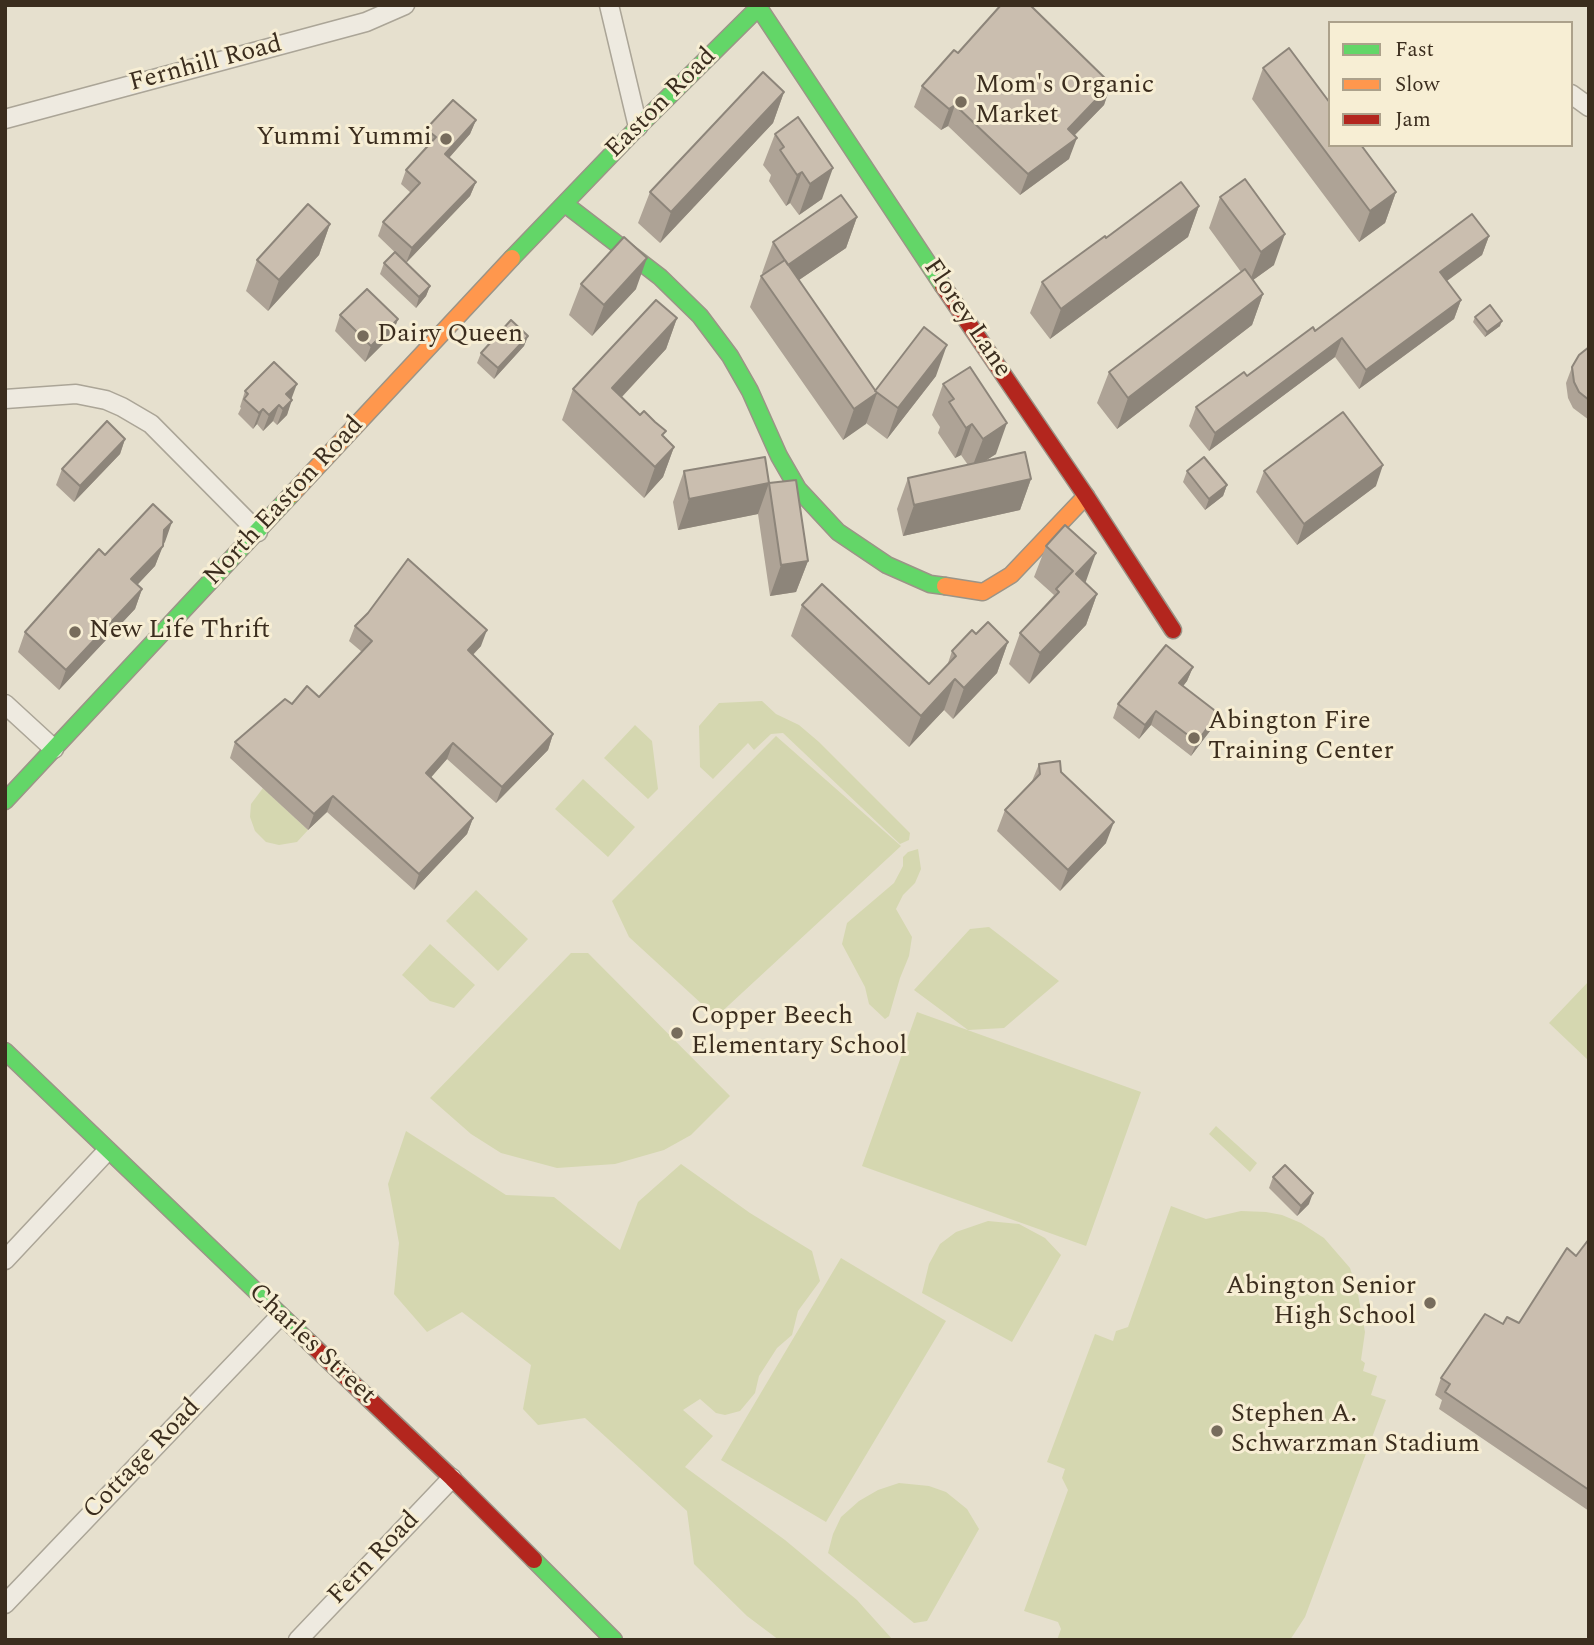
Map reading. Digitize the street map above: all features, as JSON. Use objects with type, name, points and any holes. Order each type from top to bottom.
[{"type":"street","name":"Fernhill Road","points":[[5,119],[366,22],[405,5]]},
{"type":"street","points":[[609,5],[638,127]]},
{"type":"street","name":"Easton Road","points":[[565,204],[638,127],[760,7]]},
{"type":"street","name":"Florey Lane","points":[[760,7],[1173,630]]},
{"type":"street","points":[[1573,95],[1589,107]]},
{"type":"street","points":[[565,204],[660,277],[700,316],[730,356],[750,391],[779,456],[799,489],[838,532],[887,565],[930,584],[982,592],[1011,575],[1086,496]]},
{"type":"street","name":"North Easton Road","points":[[5,801],[418,356],[565,204]]},
{"type":"street","points":[[5,399],[76,394],[106,400],[122,407],[151,424],[257,532]]},
{"type":"street","points":[[5,704],[54,749]]},
{"type":"street","name":"Charles Street","points":[[5,1051],[280,1317],[452,1478],[614,1640]]},
{"type":"street","points":[[5,1259],[107,1151]]},
{"type":"street","name":"Cottage Road","points":[[5,1604],[280,1317]]},
{"type":"street","name":"Fern Road","points":[[298,1640],[452,1478]]},
{"type":"green space","points":[[762,701],[776,714],[799,725],[819,742],[910,833],[909,840],[900,844],[783,733],[771,734],[754,750],[748,743],[713,779],[700,767],[699,726],[719,703]]},
{"type":"green space","points":[[635,725],[652,741],[658,789],[648,799],[604,758]]},
{"type":"green space","points":[[776,736],[901,846],[716,1017],[629,937],[612,901]]},
{"type":"green space","points":[[583,779],[635,827],[608,857],[555,809]]},
{"type":"green space","points":[[263,788],[308,830],[297,842],[279,845],[266,842],[255,831],[250,817],[251,804]]},
{"type":"green space","points":[[918,849],[921,869],[915,883],[903,895],[896,909],[912,937],[909,956],[889,1016],[885,1019],[869,1004],[865,987],[842,944],[847,923],[894,883],[903,866],[903,857]]},
{"type":"green space","points":[[476,890],[528,939],[498,971],[446,921]]},
{"type":"green space","points":[[989,927],[1059,981],[1004,1028],[968,1030],[914,990],[970,929]]},
{"type":"green space","points":[[430,944],[475,985],[454,1008],[430,1001],[402,975]]},
{"type":"green space","points":[[571,953],[588,953],[730,1096],[691,1135],[664,1150],[615,1164],[557,1168],[501,1153],[471,1134],[430,1098]]},
{"type":"green space","points":[[1589,981],[1589,1061],[1549,1023]]},
{"type":"green space","points":[[917,1012],[1141,1092],[1086,1246],[862,1166]]},
{"type":"green space","points":[[1216,1126],[1257,1163],[1250,1172],[1209,1134]]},
{"type":"green space","points":[[406,1131],[506,1195],[554,1197],[620,1250],[638,1202],[681,1164],[750,1213],[812,1251],[820,1281],[798,1311],[792,1335],[777,1348],[759,1376],[755,1393],[740,1411],[725,1415],[716,1413],[700,1399],[683,1410],[713,1436],[685,1467],[785,1540],[857,1600],[893,1640],[779,1640],[747,1616],[694,1564],[687,1511],[585,1418],[538,1425],[523,1409],[531,1365],[462,1312],[427,1332],[394,1294],[399,1243],[388,1184]]},
{"type":"green space","name":"Stephen A. Schwarzman Stadium","points":[[1171,1206],[1206,1219],[1241,1211],[1266,1212],[1301,1223],[1324,1238],[1350,1268],[1357,1289],[1365,1332],[1361,1360],[1365,1363],[1363,1371],[1377,1376],[1371,1395],[1386,1400],[1305,1617],[1290,1640],[1057,1640],[1061,1629],[1058,1622],[1024,1611],[1068,1490],[1062,1478],[1065,1469],[1047,1462],[1095,1334],[1113,1341],[1116,1331],[1128,1327]]},
{"type":"green space","points":[[988,1221],[1019,1224],[1045,1238],[1061,1255],[1012,1342],[922,1293],[929,1264],[940,1244],[956,1232]]},
{"type":"green space","points":[[841,1258],[946,1321],[826,1522],[721,1460]]},
{"type":"green space","points":[[899,1483],[929,1486],[946,1492],[967,1509],[979,1529],[927,1621],[914,1623],[828,1553],[841,1517],[859,1501],[878,1490]]},
{"type":"building","points":[[1001,5],[1030,5],[1111,84],[1068,129],[1077,138],[1028,174],[955,105],[949,109],[922,86],[954,50],[958,53]]},
{"type":"building","points":[[1289,48],[1328,100],[1328,147],[1362,147],[1396,192],[1370,211],[1263,68]]},
{"type":"building","points":[[763,72],[784,92],[671,212],[650,192]]},
{"type":"building","points":[[453,100],[476,120],[445,154],[476,182],[412,248],[383,222],[420,183],[406,170],[436,137],[426,129]]},
{"type":"building","points":[[798,117],[833,168],[810,184],[802,172],[797,175],[780,150],[784,147],[775,134]]},
{"type":"building","points":[[1245,179],[1285,234],[1261,252],[1220,197]]},
{"type":"building","points":[[1181,182],[1199,206],[1061,309],[1042,282]]},
{"type":"building","points":[[841,195],[857,217],[788,265],[773,242]]},
{"type":"building","points":[[308,204],[330,224],[279,280],[257,260]]},
{"type":"building","points":[[1472,214],[1489,236],[1440,272],[1461,300],[1366,370],[1342,338],[1215,433],[1196,407],[1244,372],[1247,376],[1313,327],[1315,331]]},
{"type":"building","points":[[624,237],[647,258],[604,305],[581,284]]},
{"type":"building","points":[[395,252],[430,286],[419,297],[384,263]]},
{"type":"building","points":[[785,260],[877,393],[854,409],[761,276]]},
{"type":"building","points":[[1245,269],[1263,294],[1128,398],[1109,372]]},
{"type":"building","points":[[367,289],[398,319],[371,346],[340,315]]},
{"type":"building","points":[[656,300],[677,318],[612,388],[640,415],[644,411],[666,431],[662,435],[674,447],[655,467],[573,389]]},
{"type":"building","points":[[1490,305],[1502,321],[1487,332],[1475,317]]},
{"type":"building","points":[[511,320],[528,336],[498,368],[481,353]]},
{"type":"building","points":[[924,327],[947,345],[898,408],[875,391]]},
{"type":"building","points":[[1589,347],[1589,400],[1579,392],[1574,382],[1572,367],[1579,355]]},
{"type":"building","points":[[274,362],[297,384],[286,394],[292,400],[283,409],[279,405],[269,415],[263,409],[259,413],[244,399],[248,394],[245,391]]},
{"type":"building","points":[[970,367],[1007,423],[983,439],[972,424],[966,428],[949,402],[954,399],[943,384]]},
{"type":"building","points":[[1343,412],[1383,465],[1304,524],[1264,471]]},
{"type":"building","points":[[107,421],[125,439],[80,486],[62,469]]},
{"type":"building","points":[[1025,452],[1031,479],[914,505],[908,478]]},
{"type":"building","points":[[765,457],[769,483],[689,499],[684,471]]},
{"type":"building","points":[[1204,457],[1227,485],[1209,499],[1187,471]]},
{"type":"building","points":[[796,480],[808,561],[781,565],[769,483]]},
{"type":"building","points":[[153,504],[172,522],[164,530],[163,546],[131,579],[142,589],[66,670],[25,632],[99,549],[105,555]]},
{"type":"building","points":[[1065,525],[1096,553],[1076,574],[1097,594],[1040,653],[1020,633],[1059,592],[1056,589],[1073,571],[1046,546]]},
{"type":"building","points":[[408,559],[487,630],[468,650],[553,734],[502,787],[453,743],[426,773],[473,818],[419,874],[333,796],[314,814],[235,742],[285,699],[292,704],[307,686],[319,697],[372,641],[355,626],[368,613]]},
{"type":"building","points":[[822,584],[929,684],[956,656],[952,651],[972,630],[976,634],[988,622],[1008,642],[964,688],[955,679],[921,716],[802,605]]},
{"type":"building","points":[[1166,645],[1193,667],[1179,683],[1218,713],[1197,742],[1156,711],[1145,725],[1118,704]]},
{"type":"building","points":[[1060,761],[1061,772],[1114,822],[1068,870],[1005,810],[1040,774],[1039,764]]},
{"type":"building","points":[[1285,1165],[1313,1193],[1301,1206],[1273,1177]]},
{"type":"building","name":"Abington Senior High School","points":[[1589,1239],[1589,1490],[1445,1392],[1450,1384],[1441,1378],[1485,1314],[1503,1324],[1507,1317],[1519,1323],[1567,1248],[1576,1256]]},
{"type":"traffic: fast","points":[[512,258],[761,5]]},
{"type":"traffic: fast","points":[[759,8],[943,286]]},
{"type":"traffic: fast","points":[[565,204],[660,277],[700,316],[730,356],[750,391],[779,456],[798,489],[838,532],[887,565],[930,584],[945,586]]},
{"type":"traffic: fast","points":[[5,801],[291,495]]},
{"type":"traffic: fast","points":[[5,1051],[309,1342]]},
{"type":"traffic: fast","points":[[534,1560],[614,1640]]},
{"type":"traffic: slow","points":[[291,495],[512,258]]},
{"type":"traffic: slow","points":[[945,586],[983,592],[1011,575],[1086,496]]},
{"type":"traffic: jam","points":[[943,286],[1086,496],[1173,630]]},
{"type":"traffic: jam","points":[[309,1342],[534,1560]]},
{"type":"place","name":"Mom's Organic Market","points":[[961,102]]},
{"type":"place","name":"Yummi Yummi","points":[[446,139]]},
{"type":"place","name":"Dairy Queen","points":[[363,336]]},
{"type":"place","name":"New Life Thrift","points":[[75,632]]},
{"type":"place","name":"Abington Fire Training Center","points":[[1194,738]]},
{"type":"place","name":"Copper Beech Elementary School","points":[[677,1033]]},
{"type":"place","name":"Abington Senior High School","points":[[1430,1303]]},
{"type":"place","name":"Stephen A. Schwarzman Stadium","points":[[1217,1431]]}]
